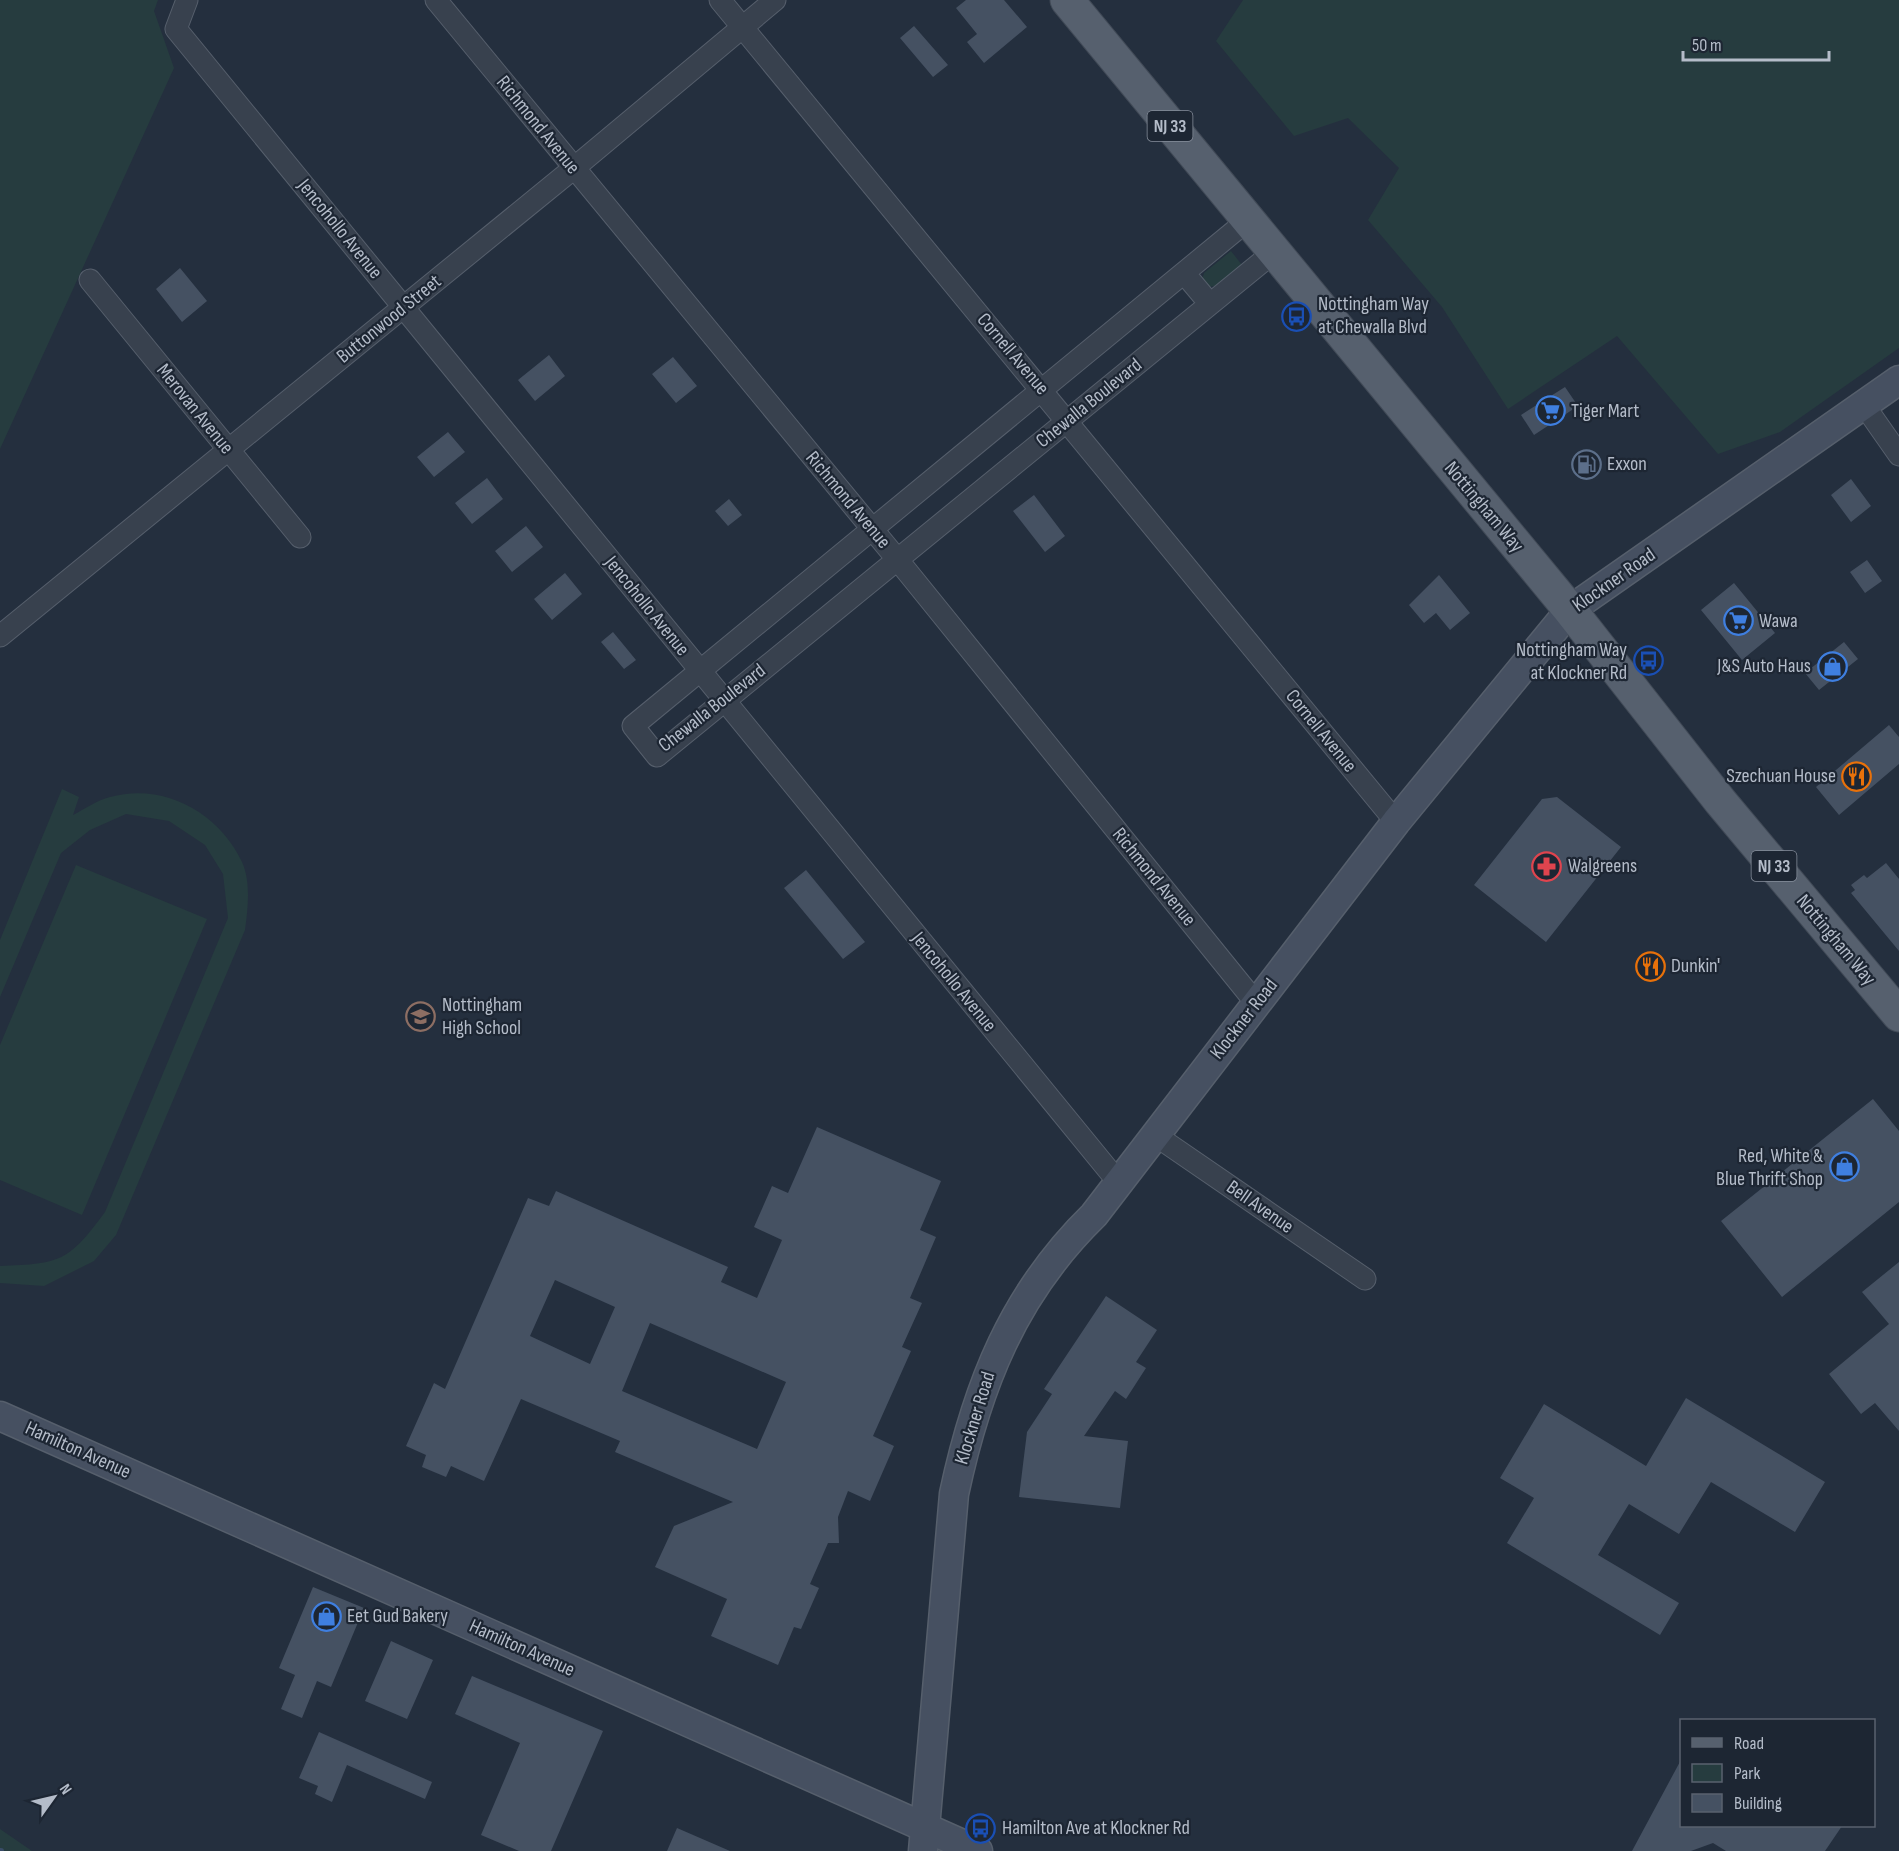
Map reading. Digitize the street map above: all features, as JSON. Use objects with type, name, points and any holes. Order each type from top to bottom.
[{"type":"main road","name":"Nottingham Way","points":[[1067,0],[1570,610],[1720,801],[1899,1015]]},
{"type":"main road","name":"Klockner Road","points":[[924,1839],[954,1494],[964,1448],[984,1383],[1005,1334],[1050,1263],[1069,1239],[1094,1215],[1396,822],[1570,610],[1899,381]]},
{"type":"main road","name":"Hamilton Avenue","points":[[0,1416],[924,1839],[978,1851]]},
{"type":"street","name":"Jencohollo Avenue","points":[[187,0],[176,29],[1119,1182]]},
{"type":"street","name":"Richmond Avenue","points":[[436,0],[897,559],[1256,1003]]},
{"type":"street","name":"Cornell Avenue","points":[[720,0],[1068,420],[1396,822]]},
{"type":"street","name":"Buttonwood Street","points":[[0,636],[574,168],[775,0]]},
{"type":"street","name":"Chewalla Boulevard","points":[[1248,220],[633,726],[657,756],[1274,252]]},
{"type":"street","points":[[1184,273],[1210,304]]},
{"type":"street","name":"Merovan Avenue","points":[[90,280],[300,537]]},
{"type":"street","points":[[1864,405],[1899,455]]},
{"type":"street","name":"Bell Avenue","points":[[1155,1135],[1365,1279]]},
{"type":"green space","points":[[0,0],[158,0],[154,11],[174,68],[0,449]]},
{"type":"green space","points":[[1243,0],[1899,0],[1899,348],[1780,432],[1718,454],[1617,336],[1508,409],[1442,307],[1368,220],[1399,168],[1348,118],[1294,136],[1216,41]]},
{"type":"green space","points":[[1231,251],[1242,265],[1216,286],[1207,287],[1202,280],[1204,273]]},
{"type":"green space","points":[[62,789],[79,797],[73,815],[105,798],[130,793],[169,798],[187,805],[204,816],[232,844],[245,870],[248,904],[245,930],[116,1235],[94,1261],[44,1286],[0,1283],[0,1266],[37,1264],[62,1257],[82,1241],[105,1212],[228,918],[223,874],[205,845],[169,821],[126,814],[90,830],[61,853],[0,997],[0,940]]},
{"type":"green space","points":[[76,865],[207,919],[82,1215],[0,1180],[0,1045]]},
{"type":"green space","points":[[0,1829],[32,1851],[0,1851]]},
{"type":"building","points":[[966,0],[1004,0],[1027,27],[984,63],[967,42],[977,34],[956,8]]},
{"type":"building","points":[[914,26],[948,65],[933,77],[900,38]]},
{"type":"building","points":[[180,268],[207,301],[182,322],[156,289]]},
{"type":"building","points":[[549,355],[565,376],[535,401],[518,380]]},
{"type":"building","points":[[673,357],[697,386],[676,403],[652,374]]},
{"type":"building","name":"Tiger Mart","points":[[1565,387],[1578,406],[1534,435],[1521,415]]},
{"type":"building","points":[[448,432],[465,452],[434,477],[417,457]]},
{"type":"building","points":[[487,478],[503,499],[472,524],[455,503]]},
{"type":"building","points":[[1851,479],[1871,506],[1851,522],[1831,495]]},
{"type":"building","points":[[1034,495],[1065,536],[1045,552],[1013,511]]},
{"type":"building","points":[[729,499],[742,515],[728,526],[715,511]]},
{"type":"building","points":[[526,526],[543,547],[512,572],[495,551]]},
{"type":"building","points":[[1867,560],[1882,581],[1865,593],[1850,572]]},
{"type":"building","points":[[565,573],[582,594],[552,620],[534,599]]},
{"type":"building","points":[[1439,575],[1470,613],[1450,630],[1436,613],[1424,623],[1409,605]]},
{"type":"building","name":"Wawa","points":[[1734,583],[1775,633],[1742,660],[1701,610]]},
{"type":"building","points":[[613,632],[636,660],[624,669],[601,642]]},
{"type":"building","name":"J&S Auto Haus","points":[[1844,642],[1858,659],[1819,690],[1805,673]]},
{"type":"building","name":"Szechuan House","points":[[1889,725],[1899,737],[1899,764],[1839,815],[1816,787]]},
{"type":"building","name":"Walgreens","points":[[1557,797],[1621,847],[1546,942],[1474,885],[1542,799]]},
{"type":"building","points":[[1886,863],[1899,879],[1899,951],[1851,893],[1855,890],[1851,885],[1864,875],[1867,878]]},
{"type":"building","points":[[806,870],[865,942],[843,959],[784,888]]},
{"type":"building","name":"Red, White & Blue Thrift Shop","points":[[1873,1099],[1899,1131],[1899,1202],[1782,1297],[1721,1221]]},
{"type":"building","points":[[817,1127],[941,1181],[920,1230],[936,1237],[910,1298],[922,1303],[902,1347],[911,1351],[873,1436],[894,1446],[870,1501],[848,1491],[838,1517],[839,1543],[828,1543],[810,1584],[819,1588],[801,1629],[794,1627],[778,1665],[711,1636],[727,1599],[655,1567],[674,1526],[733,1502],[615,1452],[620,1441],[521,1399],[484,1481],[451,1466],[446,1477],[422,1467],[426,1455],[406,1446],[434,1383],[445,1389],[528,1198],[549,1206],[556,1191],[728,1267],[721,1282],[757,1298],[782,1240],[754,1227],[772,1186],[788,1193]],"holes":[[[555,1280],[615,1307],[590,1364],[530,1336]],[[650,1323],[786,1382],[757,1449],[622,1391]]]},
{"type":"building","points":[[1899,1262],[1899,1431],[1875,1403],[1861,1414],[1829,1374],[1889,1324],[1862,1292]]},
{"type":"building","points":[[1106,1296],[1157,1330],[1136,1362],[1146,1368],[1126,1399],[1115,1391],[1084,1436],[1128,1441],[1120,1508],[1019,1497],[1027,1432],[1052,1394],[1044,1389]]},
{"type":"building","points":[[1686,1398],[1825,1482],[1795,1532],[1711,1482],[1679,1534],[1629,1504],[1598,1555],[1679,1603],[1660,1635],[1507,1543],[1534,1498],[1500,1478],[1544,1404],[1646,1466]]},
{"type":"building","points":[[313,1587],[364,1608],[331,1687],[317,1681],[302,1718],[281,1709],[295,1675],[279,1668]]},
{"type":"building","points":[[391,1641],[433,1660],[407,1719],[365,1701]]},
{"type":"building","points":[[472,1676],[603,1731],[551,1851],[519,1851],[481,1835],[520,1743],[455,1714]]},
{"type":"building","points":[[319,1732],[432,1782],[425,1799],[347,1765],[332,1802],[315,1794],[318,1786],[299,1778]]},
{"type":"building","points":[[1680,1762],[1680,1827],[1841,1827],[1825,1851],[1726,1851],[1713,1843],[1691,1851],[1632,1851]]},
{"type":"building","points":[[677,1828],[730,1851],[667,1851]]},
{"type":"place","name":"Nottingham Way at Chewalla Blvd","points":[[1297,316]]},
{"type":"place","name":"Tiger Mart","points":[[1550,411]]},
{"type":"place","name":"Exxon","points":[[1586,464]]},
{"type":"place","name":"Wawa","points":[[1738,621]]},
{"type":"place","name":"Nottingham Way at Klockner Rd","points":[[1648,661]]},
{"type":"place","name":"J&S Auto Haus","points":[[1832,666]]},
{"type":"place","name":"Szechuan House","points":[[1857,776]]},
{"type":"place","name":"Walgreens","points":[[1547,866]]},
{"type":"place","name":"Dunkin'","points":[[1650,966]]},
{"type":"place","name":"Nottingham High School","points":[[421,1016]]},
{"type":"place","name":"Red, White & Blue Thrift Shop","points":[[1844,1167]]},
{"type":"place","name":"Eet Gud Bakery","points":[[326,1616]]},
{"type":"place","name":"Hamilton Ave at Klockner Rd","points":[[981,1828]]}]
